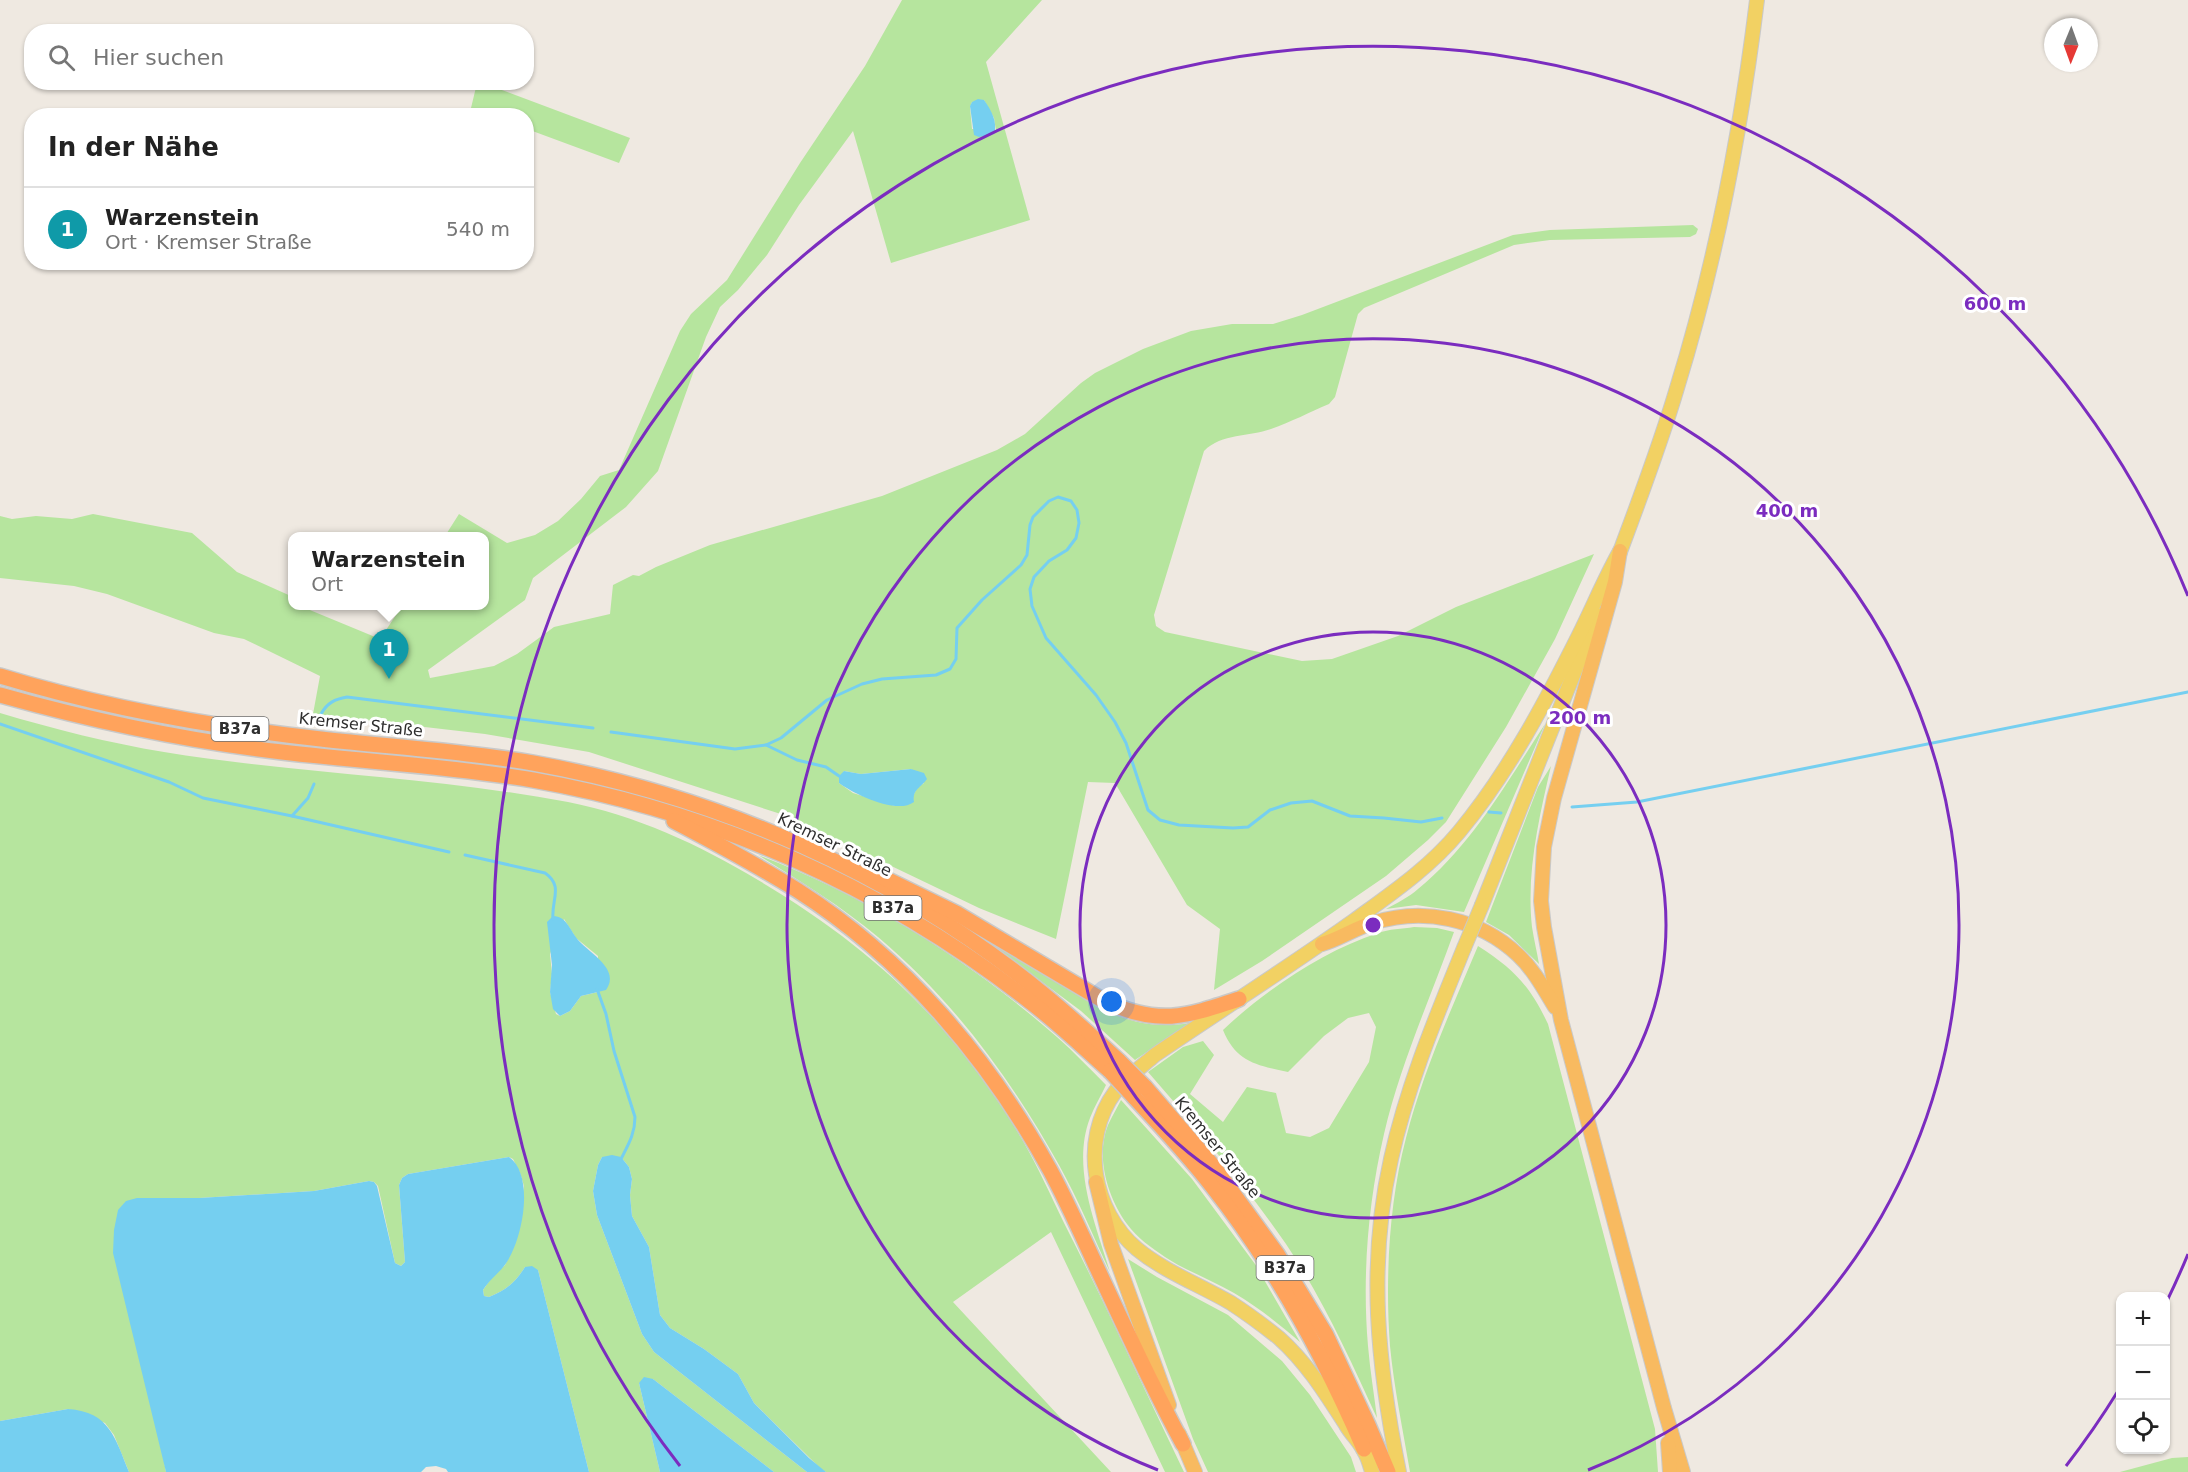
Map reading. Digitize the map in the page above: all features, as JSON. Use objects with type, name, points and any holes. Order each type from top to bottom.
[{"type":"highway","points":[[1620,551],[1615,582],[1558,779],[1545,847],[1542,900],[1544,927],[1562,1020],[1664,1408],[1683,1472]]},
{"type":"highway","name":"Kremser Straße","points":[[0,676],[98,703],[206,724],[484,756],[601,777],[692,803],[781,836],[886,889],[962,935],[1041,992],[1213,1166],[1277,1254],[1326,1335],[1388,1472]]},
{"type":"highway","name":"Kremser Straße","points":[[0,695],[99,721],[216,744],[478,772],[589,791],[643,804],[712,826],[766,846],[845,882],[939,936],[1030,1001],[1114,1066]]},
{"type":"highway","points":[[643,804],[750,862],[837,918],[901,972],[962,1037],[1012,1106],[1051,1172],[1149,1380],[1183,1444]]},
{"type":"highway","points":[[781,836],[801,841],[918,893],[1004,939],[1104,1001],[1123,1009],[1140,1015],[1176,1017],[1239,999]]},
{"type":"highway","points":[[1322,944],[1356,928],[1393,918],[1428,916],[1456,920],[1491,935],[1519,955],[1542,984],[1562,1020]]},
{"type":"highway","name":"Kremser Straße","points":[[1139,1092],[1213,1187],[1267,1263],[1315,1346],[1364,1449]]},
{"type":"highway","points":[[1096,1182],[1111,1244],[1195,1472]]},
{"type":"highway","points":[[1664,1408],[1670,1472]]},
{"type":"main road","points":[[1399,1472],[1382,1380],[1378,1327],[1377,1281],[1383,1205],[1390,1162],[1411,1085],[1586,646],[1665,428],[1704,290],[1736,146],[1757,0]]},
{"type":"main road","points":[[1372,1472],[1364,1449],[1321,1386],[1280,1339],[1231,1303],[1154,1261],[1120,1232],[1096,1182],[1094,1152],[1096,1138],[1106,1106],[1115,1093],[1155,1055],[1322,944],[1416,876],[1439,854],[1472,815],[1496,781],[1539,711],[1620,551]]},
{"type":"green space","points":[[902,0],[1042,0],[986,62],[1030,220],[891,263],[853,131],[799,205],[767,255],[738,290],[720,307],[706,337],[658,471],[626,507],[533,578],[525,600],[428,670],[430,678],[494,666],[517,654],[554,627],[610,614],[613,585],[633,575],[639,576],[710,545],[882,496],[997,450],[1025,434],[1095,373],[1143,349],[1191,331],[1232,324],[1273,324],[1513,235],[1550,230],[1693,225],[1698,229],[1696,234],[1690,237],[1550,240],[1514,245],[1364,308],[1358,314],[1335,397],[1329,404],[1263,432],[1219,441],[1204,451],[1154,615],[1156,626],[1165,632],[1302,661],[1332,659],[1398,636],[1456,607],[1594,554],[1555,639],[1506,727],[1446,822],[1386,876],[1262,961],[1214,990],[1220,929],[1187,905],[1115,783],[1088,782],[1056,939],[979,908],[787,816],[589,752],[485,734],[313,714],[320,676],[244,639],[214,633],[107,594],[74,586],[0,578],[0,516],[12,519],[36,516],[72,519],[93,514],[192,533],[237,572],[288,595],[288,610],[310,610],[380,639],[399,610],[489,610],[489,532],[507,543],[535,535],[558,521],[581,499],[600,476],[619,470],[680,331],[691,314],[727,280],[800,163],[865,66]],"holes":[[[984,100],[994,118],[996,130],[972,129],[970,107],[972,102]],[[911,769],[924,783],[917,788],[913,796],[895,806],[853,793],[839,783],[844,771],[861,774]]]},
{"type":"green space","points":[[475,90],[502,90],[630,138],[619,163],[534,132],[534,108],[471,108]]},
{"type":"green space","points":[[459,514],[489,532],[448,532]]},
{"type":"green space","points":[[0,713],[82,735],[164,752],[265,766],[468,787],[568,802],[642,823],[690,843],[786,897],[840,934],[890,975],[936,1021],[992,1092],[1029,1151],[1184,1472],[1165,1472],[1051,1232],[953,1302],[1111,1472],[826,1472],[754,1403],[738,1374],[670,1328],[660,1315],[649,1247],[632,1216],[630,1195],[632,1179],[629,1167],[621,1157],[602,1157],[598,1165],[593,1191],[597,1215],[642,1334],[654,1352],[807,1472],[774,1472],[653,1379],[639,1383],[660,1472],[589,1472],[538,1270],[525,1267],[514,1282],[505,1289],[489,1297],[484,1296],[483,1290],[492,1277],[505,1265],[514,1246],[524,1186],[513,1159],[509,1157],[408,1174],[402,1178],[399,1185],[405,1262],[401,1266],[395,1263],[378,1186],[374,1182],[314,1191],[199,1198],[137,1198],[161,1444],[166,1472],[129,1472],[114,1435],[105,1423],[68,1409],[0,1421]],"holes":[[[564,919],[576,938],[598,956],[598,992],[581,996],[570,1011],[560,1016],[556,1014],[550,992],[552,974],[550,954]]]},
{"type":"green space","points":[[1545,724],[1464,912],[1416,905],[1386,909],[1414,892],[1455,853],[1488,812]]},
{"type":"green space","points":[[1551,766],[1532,866],[1532,927],[1539,964],[1509,935],[1486,922],[1538,787]]},
{"type":"green space","points":[[758,855],[799,871],[877,910],[952,956],[1023,1009],[1063,1043],[1106,1085],[1090,1118],[1083,1156],[1088,1196],[1110,1272],[1073,1191],[1041,1133],[1001,1072],[956,1015],[906,962],[878,937],[820,894]]},
{"type":"green space","points":[[1414,927],[1437,928],[1454,932],[1398,1083],[1378,1160],[1370,1213],[1366,1266],[1366,1320],[1377,1418],[1324,1308],[1286,1244],[1219,1156],[1148,1072],[1183,1047],[1203,1041],[1214,1055],[1190,1094],[1223,1122],[1247,1087],[1276,1093],[1286,1133],[1310,1137],[1329,1128],[1369,1062],[1376,1027],[1369,1013],[1348,1018],[1324,1036],[1288,1072],[1257,1064],[1241,1056],[1228,1041],[1223,1030],[1276,987],[1336,950],[1378,933]]},
{"type":"green space","points":[[971,929],[1083,998],[1116,1015],[1150,1024],[1190,1023],[1135,1060],[1081,1011]]},
{"type":"green space","points":[[1478,946],[1520,979],[1535,999],[1548,1024],[1655,1429],[1658,1472],[1410,1472],[1390,1346],[1388,1268],[1392,1215],[1400,1163],[1413,1113],[1439,1040]]},
{"type":"green space","points":[[1121,1100],[1192,1179],[1255,1264],[1300,1342],[1243,1298],[1165,1257],[1140,1238],[1127,1224],[1109,1190],[1103,1164],[1104,1137]]},
{"type":"green space","points":[[1128,1259],[1228,1315],[1282,1361],[1310,1395],[1351,1457],[1356,1472],[1208,1472],[1193,1439]]},
{"type":"green space","points":[[2188,1457],[2188,1472],[2120,1472],[2172,1458]]},
{"type":"water","points":[[978,99],[984,100],[991,112],[995,125],[994,134],[979,137],[974,135],[970,106]]},
{"type":"water","points":[[911,769],[924,773],[927,779],[916,791],[914,802],[907,805],[887,805],[839,783],[839,776],[844,771],[861,774]]},
{"type":"water","points":[[553,916],[565,921],[579,941],[607,969],[610,976],[610,983],[606,990],[581,996],[570,1011],[560,1016],[553,1009],[550,992],[552,965],[547,922]]},
{"type":"water","points":[[612,1155],[621,1157],[629,1167],[632,1179],[630,1195],[632,1216],[649,1247],[660,1315],[670,1328],[738,1374],[754,1403],[826,1472],[807,1472],[654,1352],[642,1334],[597,1215],[593,1191],[598,1165],[602,1157]]},
{"type":"water","points":[[509,1157],[517,1166],[522,1179],[524,1194],[521,1227],[510,1256],[483,1290],[484,1296],[489,1297],[505,1289],[514,1282],[525,1267],[532,1266],[538,1270],[589,1472],[448,1472],[436,1466],[426,1467],[421,1472],[166,1472],[113,1253],[118,1210],[126,1201],[137,1198],[199,1198],[314,1191],[374,1182],[377,1186],[395,1263],[401,1266],[405,1262],[399,1185],[402,1178],[408,1174]]},
{"type":"water","points":[[644,1377],[653,1379],[774,1472],[660,1472],[639,1383]]},
{"type":"water","points":[[68,1409],[82,1411],[102,1421],[115,1438],[129,1472],[0,1472],[0,1421]]},
{"type":"waterway","points":[[611,732],[735,749],[766,745],[781,738],[827,700],[862,684],[882,679],[936,675],[950,669],[956,659],[957,628],[982,600],[1021,565],[1027,555],[1033,517],[1049,501],[1058,497],[1071,501],[1077,510],[1079,523],[1076,538],[1067,550],[1049,561],[1034,577],[1030,589],[1032,606],[1046,638],[1096,695],[1115,722],[1126,743],[1148,810],[1160,820],[1179,825],[1233,828],[1248,827],[1270,810],[1291,803],[1312,801],[1350,816],[1421,822],[1442,818]]},
{"type":"waterway","points":[[1572,807],[1637,802],[2188,692]]},
{"type":"waterway","points":[[321,714],[332,702],[347,697],[593,728]]},
{"type":"waterway","points":[[0,724],[169,782],[203,798],[449,852]]},
{"type":"waterway","points":[[766,745],[797,760],[826,767],[839,776]]},
{"type":"waterway","points":[[292,816],[308,798],[314,784]]},
{"type":"waterway","points":[[1489,812],[1501,813]]},
{"type":"waterway","points":[[465,855],[545,873],[551,878],[555,888],[553,919]]},
{"type":"waterway","points":[[597,989],[635,1117],[629,1144],[621,1159]]},
{"type":"place","name":"Warzenstein","points":[[389,679]]}]
